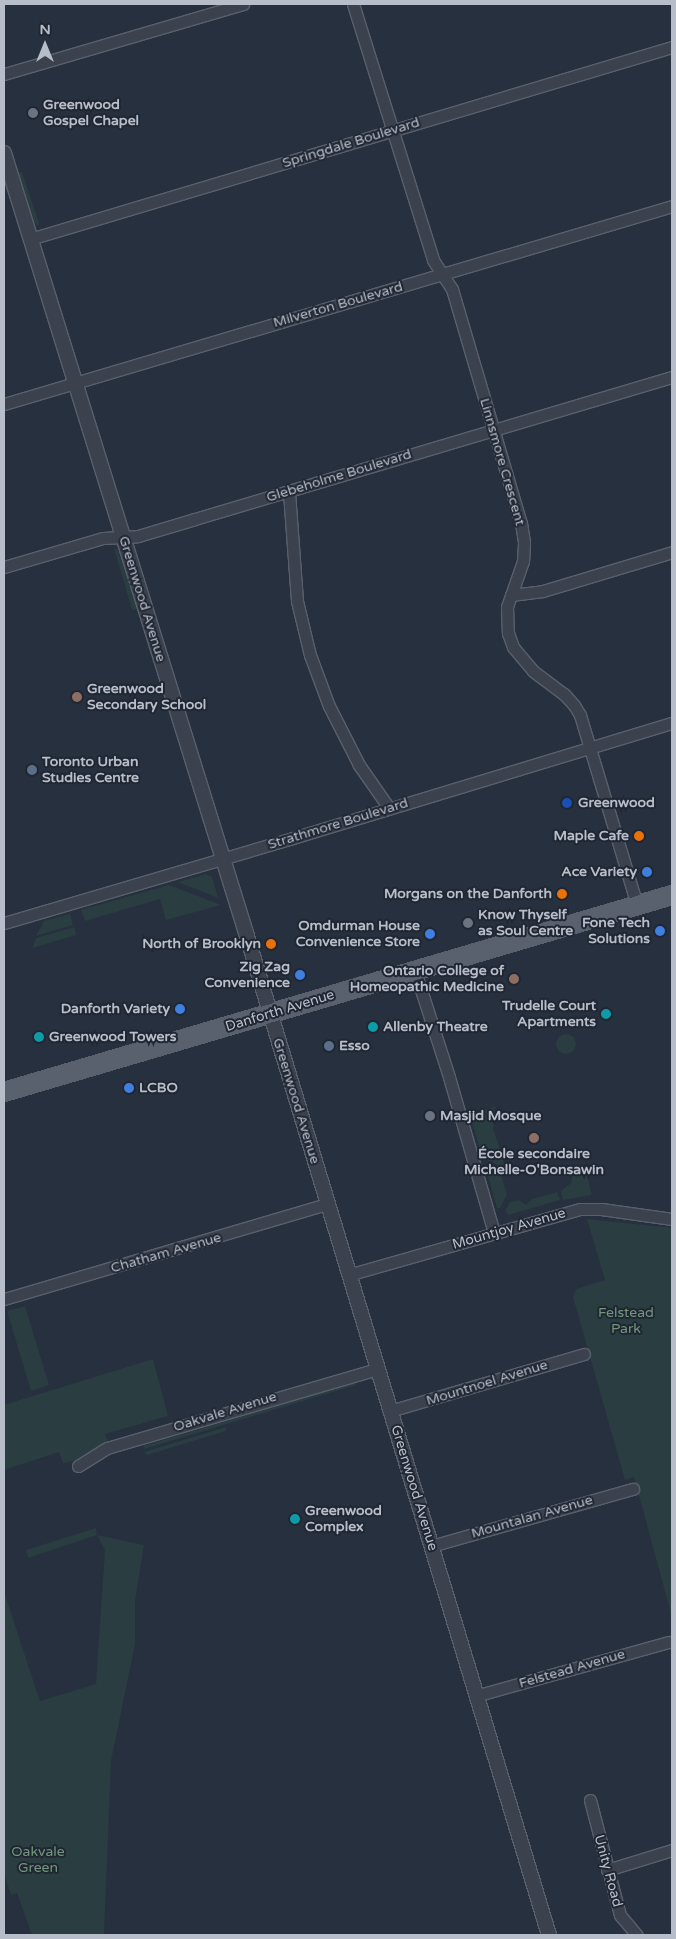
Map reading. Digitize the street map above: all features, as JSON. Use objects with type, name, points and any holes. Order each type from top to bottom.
[{"type":"main road","name":"Danforth Avenue","points":[[4,1092],[672,895]]},
{"type":"street","points":[[4,74],[243,4]]},
{"type":"street","name":"Linnsmore Crescent","points":[[353,4],[433,260],[452,289],[511,488],[524,543],[523,561],[507,607],[507,621],[513,648],[533,671],[556,688],[574,705],[590,748],[637,905]]},
{"type":"street","name":"Springdale Boulevard","points":[[30,239],[672,47]]},
{"type":"street","name":"Greenwood Avenue","points":[[4,153],[270,1014],[548,1935]]},
{"type":"street","name":"Milverton Boulevard","points":[[4,404],[672,206]]},
{"type":"street","name":"Glebeholme Boulevard","points":[[4,567],[103,538],[124,538],[289,492],[492,429],[672,377]]},
{"type":"street","points":[[289,492],[298,601],[310,656],[329,706],[359,765],[389,808]]},
{"type":"street","points":[[510,595],[542,591],[672,552]]},
{"type":"street","name":"Strathmore Boulevard","points":[[4,923],[672,723]]},
{"type":"street","points":[[416,971],[494,1232]]},
{"type":"street","name":"Chatham Avenue","points":[[4,1299],[327,1204]]},
{"type":"street","name":"Mountjoy Avenue","points":[[348,1275],[580,1209],[600,1209],[672,1218]]},
{"type":"street","name":"Mountnoel Avenue","points":[[390,1411],[584,1354]]},
{"type":"street","name":"Oakvale Avenue","points":[[78,1466],[107,1448],[377,1369]]},
{"type":"street","name":"Mountalan Avenue","points":[[431,1546],[633,1489]]},
{"type":"street","name":"Felstead Avenue","points":[[475,1696],[669,1642]]},
{"type":"street","name":"Unity Road","points":[[590,1800],[620,1915],[637,1935]]},
{"type":"street","points":[[608,1870],[672,1850]]},
{"type":"green space","points":[[22,172],[39,223],[38,226],[32,219],[18,173]]},
{"type":"green space","points":[[114,548],[117,549],[120,556],[137,609],[132,610]]},
{"type":"green space","points":[[206,874],[212,877],[218,898],[178,882]]},
{"type":"green space","points":[[169,885],[221,905],[166,920],[160,899],[85,921],[81,910]]},
{"type":"green space","points":[[70,914],[73,925],[36,936],[44,921]]},
{"type":"green space","points":[[74,927],[76,935],[32,948],[36,938]]},
{"type":"green space","points":[[562,1034],[570,1034],[576,1040],[576,1048],[570,1054],[562,1054],[556,1048],[556,1040]]},
{"type":"green space","points":[[496,1106],[489,1118],[494,1125],[493,1129],[503,1157],[504,1166],[500,1168],[493,1162],[483,1159],[470,1116]]},
{"type":"green space","points":[[489,1168],[501,1175],[507,1194],[500,1208],[497,1208],[486,1169]]},
{"type":"green space","points":[[582,1173],[587,1176],[592,1195],[563,1200],[561,1191],[571,1183],[572,1176],[581,1176]]},
{"type":"green space","points":[[557,1192],[560,1200],[508,1215],[505,1211],[510,1202],[519,1200],[526,1205],[532,1199]]},
{"type":"green space","name":"Felstead Park","points":[[587,1219],[672,1228],[672,1617],[634,1477],[625,1480],[573,1297],[576,1289],[605,1280]]},
{"type":"green space","points":[[25,1306],[49,1385],[31,1391],[7,1311]]},
{"type":"green space","points":[[153,1359],[168,1416],[105,1434],[108,1441],[75,1460],[63,1463],[59,1452],[4,1470],[4,1405]]},
{"type":"green space","points":[[355,1382],[356,1385],[144,1449],[143,1446]]},
{"type":"green space","points":[[226,1427],[226,1431],[147,1455],[144,1452]]},
{"type":"green space","points":[[96,1528],[97,1535],[28,1558],[26,1550]]},
{"type":"green space","name":"Oakvale Green","points":[[97,1535],[144,1545],[135,1601],[135,1644],[111,1761],[104,1935],[32,1935],[17,1893],[11,1895],[4,1873],[4,1592],[40,1701],[96,1684],[105,1550]]},
{"type":"place","name":"Greenwood Gospel Chapel","points":[[33,113]]},
{"type":"place","name":"Greenwood Secondary School","points":[[77,697]]},
{"type":"place","name":"Toronto Urban Studies Centre","points":[[32,770]]},
{"type":"place","name":"Greenwood","points":[[567,803]]},
{"type":"place","name":"Maple Cafe","points":[[639,836]]},
{"type":"place","name":"Ace Variety","points":[[647,872]]},
{"type":"place","name":"Morgans on the Danforth","points":[[562,894]]},
{"type":"place","name":"Know Thyself as Soul Centre","points":[[468,923]]},
{"type":"place","name":"Fone Tech Solutions","points":[[660,931]]},
{"type":"place","name":"Omdurman House Convenience Store","points":[[430,934]]},
{"type":"place","name":"North of Brooklyn","points":[[271,944]]},
{"type":"place","name":"Zig Zag Convenience","points":[[300,975]]},
{"type":"place","name":"Ontario College of Homeopathic Medicine","points":[[514,979]]},
{"type":"place","name":"Danforth Variety","points":[[180,1009]]},
{"type":"place","name":"Trudelle Court Apartments","points":[[606,1014]]},
{"type":"place","name":"Allenby Theatre","points":[[373,1027]]},
{"type":"place","name":"Greenwood Towers","points":[[39,1037]]},
{"type":"place","name":"Esso","points":[[329,1046]]},
{"type":"place","name":"LCBO","points":[[129,1088]]},
{"type":"place","name":"Masjid Mosque","points":[[430,1116]]},
{"type":"place","name":"École secondaire Michelle-O'Bonsawin","points":[[534,1138]]},
{"type":"place","name":"Greenwood Complex","points":[[295,1519]]}]
